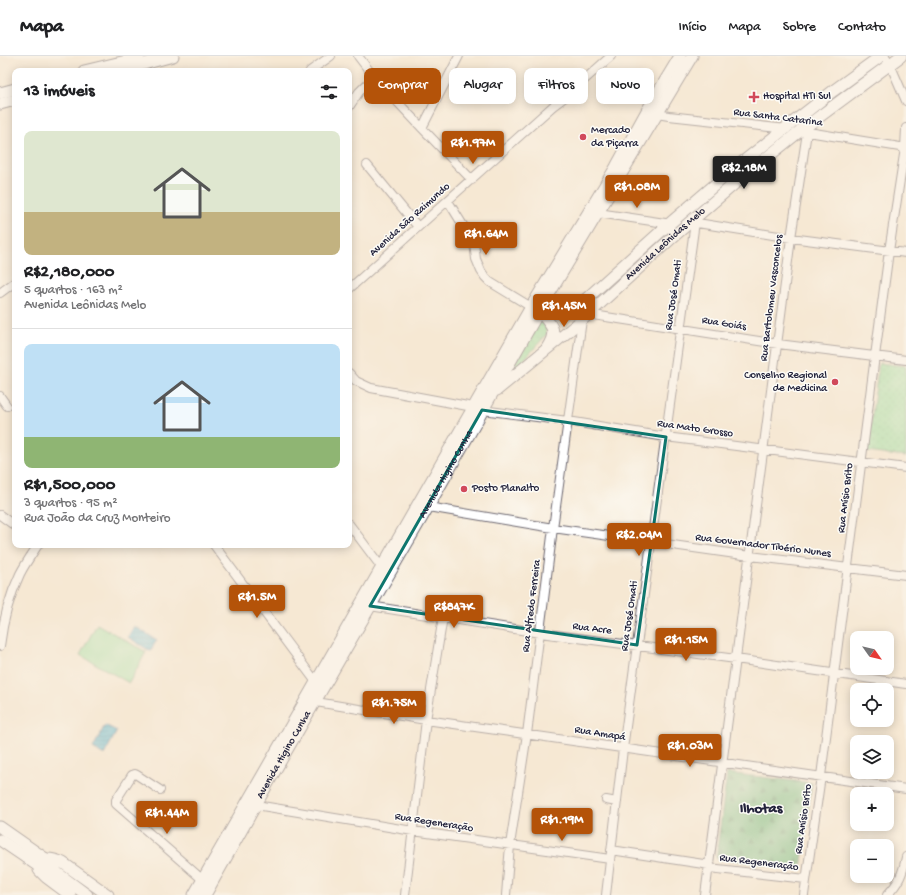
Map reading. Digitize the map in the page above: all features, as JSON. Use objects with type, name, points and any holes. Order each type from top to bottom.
[{"type":"main road","points":[[120,68],[130,60],[139,56]]},
{"type":"main road","points":[[123,68],[173,56]]},
{"type":"main road","name":"Avenida Higino Cunha","points":[[478,408],[492,394],[535,309],[598,213],[680,56]]},
{"type":"main road","name":"Avenida Higino Cunha","points":[[204,895],[316,702],[370,606],[425,502],[616,167],[652,112],[692,56]]},
{"type":"main road","name":"Avenida Leônidas Melo","points":[[535,309],[560,313],[576,308],[668,225],[731,171],[833,91],[881,56]]},
{"type":"main road","name":"Avenida Leônidas Melo","points":[[492,394],[585,317],[675,235],[693,222],[740,179],[804,132],[888,60],[901,56]]},
{"type":"main road","points":[[0,93],[12,90]]},
{"type":"main road","points":[[0,104],[12,101]]},
{"type":"main road","points":[[535,309],[548,322],[553,330],[552,340],[545,350]]},
{"type":"main road","name":"Avenida Higino Cunha","points":[[204,895],[203,880],[382,568],[425,502]]},
{"type":"main road","points":[[0,827],[43,863]]},
{"type":"main road","points":[[0,840],[43,863],[53,864],[56,872],[87,895]]},
{"type":"main road","points":[[70,895],[46,878],[39,871],[43,863],[53,859],[63,863],[108,895]]},
{"type":"street","points":[[314,68],[331,56]]},
{"type":"street","points":[[358,56],[367,68]]},
{"type":"street","points":[[422,128],[459,56]]},
{"type":"street","name":"Avenida São Raimundo","points":[[352,286],[472,180],[552,106],[565,97],[611,56]]},
{"type":"street","points":[[888,60],[906,101]]},
{"type":"street","points":[[352,102],[364,87]]},
{"type":"street","points":[[399,104],[472,180]]},
{"type":"street","name":"Rua Santa Catarina","points":[[652,112],[785,129],[905,148]]},
{"type":"street","name":"Rua Anísio Brito","points":[[804,895],[822,776],[861,462],[889,251],[905,148],[906,128]]},
{"type":"street","name":"Rua Bartolomeu Vasconcelos","points":[[705,895],[778,344],[804,132]]},
{"type":"street","points":[[366,165],[418,227]]},
{"type":"street","points":[[448,201],[474,243],[476,259],[485,277],[490,282],[535,309]]},
{"type":"street","points":[[598,213],[663,223],[668,225],[675,235]]},
{"type":"street","points":[[693,222],[791,238],[906,253]]},
{"type":"street","name":"Rua José Omati","points":[[606,895],[619,794],[623,749],[666,437],[693,222]]},
{"type":"street","points":[[0,293],[12,284]]},
{"type":"street","name":"Rua Goiás","points":[[585,317],[680,328],[778,344],[906,360]]},
{"type":"street","name":"Rua Alfredo Ferreira","points":[[506,895],[510,845],[540,633],[553,528],[568,421],[585,317]]},
{"type":"street","name":"Rua Mato Grosso","points":[[352,376],[356,381],[371,388],[478,408],[666,437],[906,468]]},
{"type":"street","points":[[0,396],[6,406]]},
{"type":"street","name":"Rua Governador Tibério Nunes","points":[[425,502],[553,528],[750,556],[906,575]]},
{"type":"street","points":[[0,515],[12,524]]},
{"type":"street","points":[[352,528],[382,568]]},
{"type":"street","points":[[0,646],[3,606],[20,573],[36,548]]},
{"type":"street","points":[[216,548],[316,682]]},
{"type":"street","name":"Rua Acre","points":[[370,606],[540,633],[637,645],[906,684]]},
{"type":"street","points":[[405,895],[426,720],[443,617]]},
{"type":"street","name":"Rua Amapá","points":[[316,702],[426,720],[906,789]]},
{"type":"street","points":[[160,790],[135,774],[132,775],[116,800],[116,804],[203,880]]},
{"type":"street","points":[[606,800],[617,802]]},
{"type":"street","name":"Rua Regeneração","points":[[256,805],[413,831],[610,859]]},
{"type":"street","name":"Rua Regeneração","points":[[611,850],[710,866],[806,879]]},
{"type":"street","points":[[887,895],[899,880],[903,871],[906,857]]},
{"type":"highlighted area","points":[[482,410],[666,437],[637,645],[370,606]]},
{"type":"green space","points":[[539,319],[545,325],[547,334],[513,372],[510,371]]},
{"type":"green space","points":[[879,363],[906,366],[906,457],[867,452]]},
{"type":"green space","points":[[97,624],[146,652],[129,683],[80,655]]},
{"type":"green space","points":[[727,773],[812,783],[801,869],[716,858]]},
{"type":"water","points":[[134,626],[157,640],[150,651],[128,637]]},
{"type":"water","points":[[105,725],[117,731],[104,755],[93,748]]},
{"type":"place","name":"Hospital HTI Sul","points":[[754,97]]},
{"type":"place","name":"Mercado da Piçarra","points":[[583,137]]},
{"type":"place","name":"Conselho Regional de Medicina","points":[[835,382]]},
{"type":"place","name":"Posto Planalto","points":[[464,489]]},
{"type":"district","name":"Ilhotas","points":[[761,809]]}]
